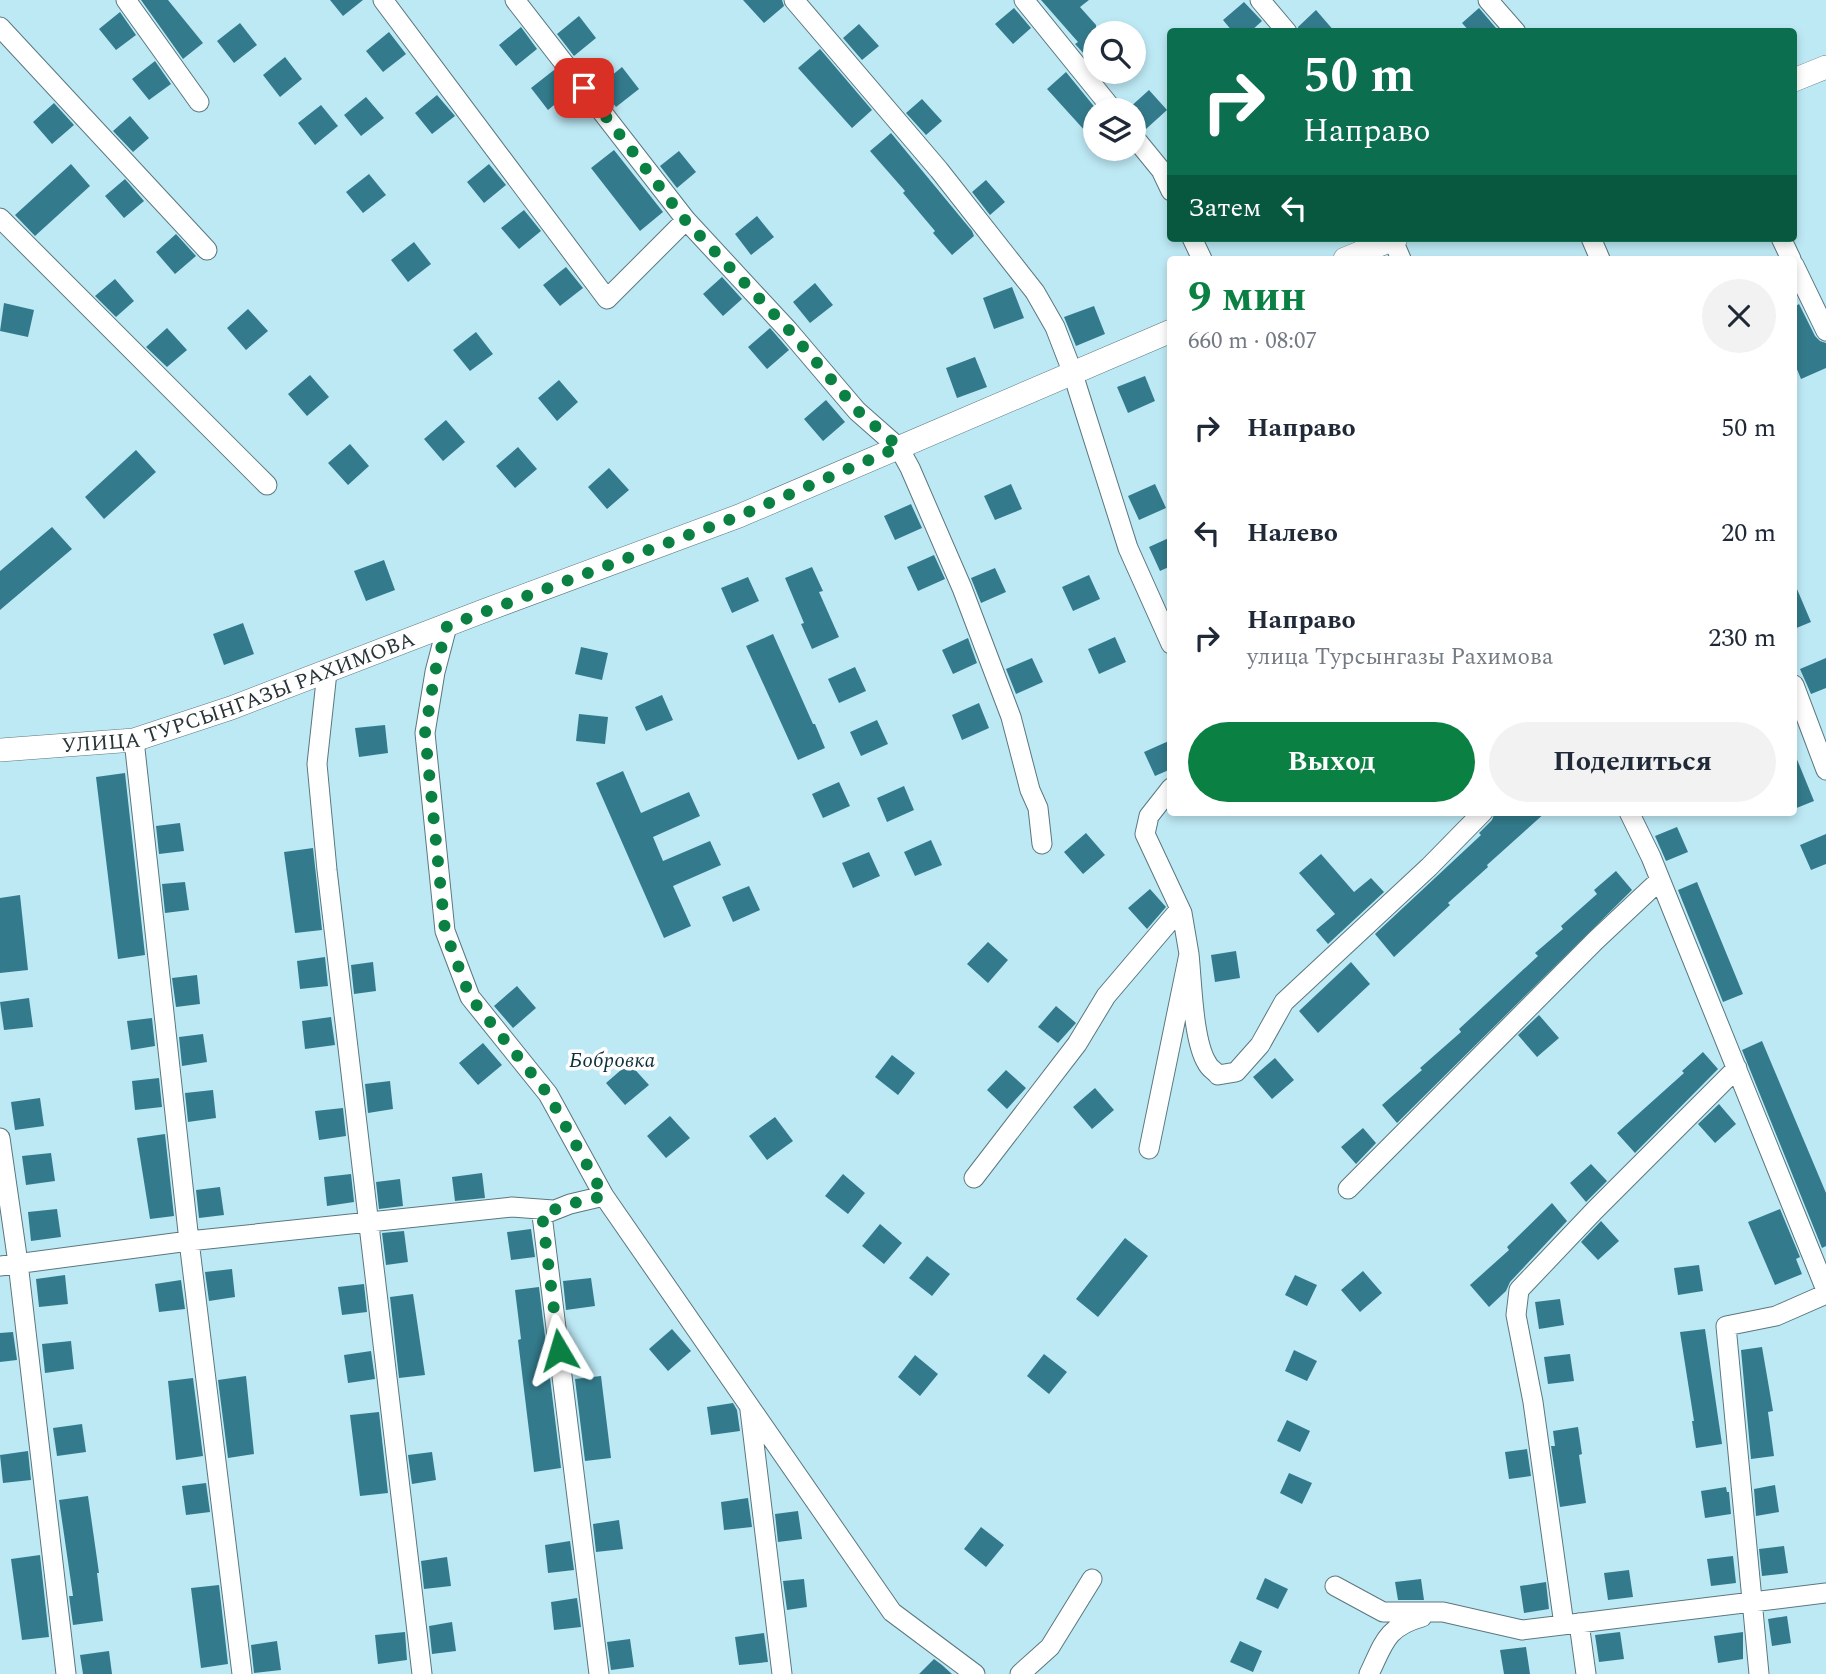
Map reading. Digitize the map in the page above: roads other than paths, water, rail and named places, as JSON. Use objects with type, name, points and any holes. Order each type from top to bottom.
[{"type":"street","points":[[126,0],[199,102]]},
{"type":"street","points":[[383,0],[607,299],[685,220]]},
{"type":"street","points":[[516,0],[685,220],[789,330],[858,411],[899,447],[911,468],[962,588],[1011,716],[1030,790],[1038,808],[1042,844]]},
{"type":"street","points":[[794,0],[939,170],[1035,292],[1055,327],[1128,548],[1167,634]]},
{"type":"street","points":[[1024,0],[1103,98]]},
{"type":"street","points":[[1260,0],[1284,28]]},
{"type":"street","points":[[1488,0],[1512,28]]},
{"type":"street","points":[[0,27],[207,250]]},
{"type":"street","points":[[1797,79],[1826,66]]},
{"type":"street","points":[[1146,151],[1167,183]]},
{"type":"street","points":[[0,218],[267,485]]},
{"type":"street","points":[[1355,256],[1395,244]]},
{"type":"street","points":[[1797,271],[1826,331]]},
{"type":"street","name":"УЛИЦА ТУРСЫНГАЗЫ РАХИМОВА","points":[[0,750],[134,740],[231,708],[739,516],[1167,333]]},
{"type":"street","points":[[447,626],[435,672],[425,733],[445,931],[470,997],[548,1094],[604,1196],[892,1612],[975,1674]]},
{"type":"street","points":[[327,672],[317,764],[367,1222],[422,1674]]},
{"type":"street","points":[[1797,693],[1826,770]]},
{"type":"street","points":[[134,740],[189,1241],[242,1674]]},
{"type":"street","points":[[1167,793],[1149,816],[1145,834],[1180,909],[1189,954],[1201,1050],[1207,1064],[1218,1075],[1236,1072],[1260,1045],[1284,1002],[1429,867],[1479,816]]},
{"type":"street","points":[[1631,816],[1660,880],[1826,1292],[1776,1316],[1726,1326],[1759,1674]]},
{"type":"street","points":[[1348,1189],[1596,940],[1660,880]]},
{"type":"street","points":[[974,1178],[1077,1044],[1106,996],[1180,909]]},
{"type":"street","points":[[1149,1149],[1189,954]]},
{"type":"street","points":[[1586,1674],[1572,1624],[1516,1315],[1519,1290],[1737,1068]]},
{"type":"street","points":[[0,1138],[9,1264],[66,1674]]},
{"type":"street","points":[[598,1674],[542,1214],[604,1196]]},
{"type":"street","points":[[9,1264],[189,1241],[512,1207],[553,1210]]},
{"type":"street","points":[[750,1406],[782,1674]]},
{"type":"street","points":[[1020,1674],[1050,1647],[1092,1579]]},
{"type":"street","points":[[1335,1586],[1383,1612],[1443,1612],[1522,1630],[1826,1593]]},
{"type":"street","points":[[1369,1674],[1388,1634],[1404,1622],[1443,1612]]},
{"type":"park label","name":"Бобровка","points":[[612,1060]]}]
